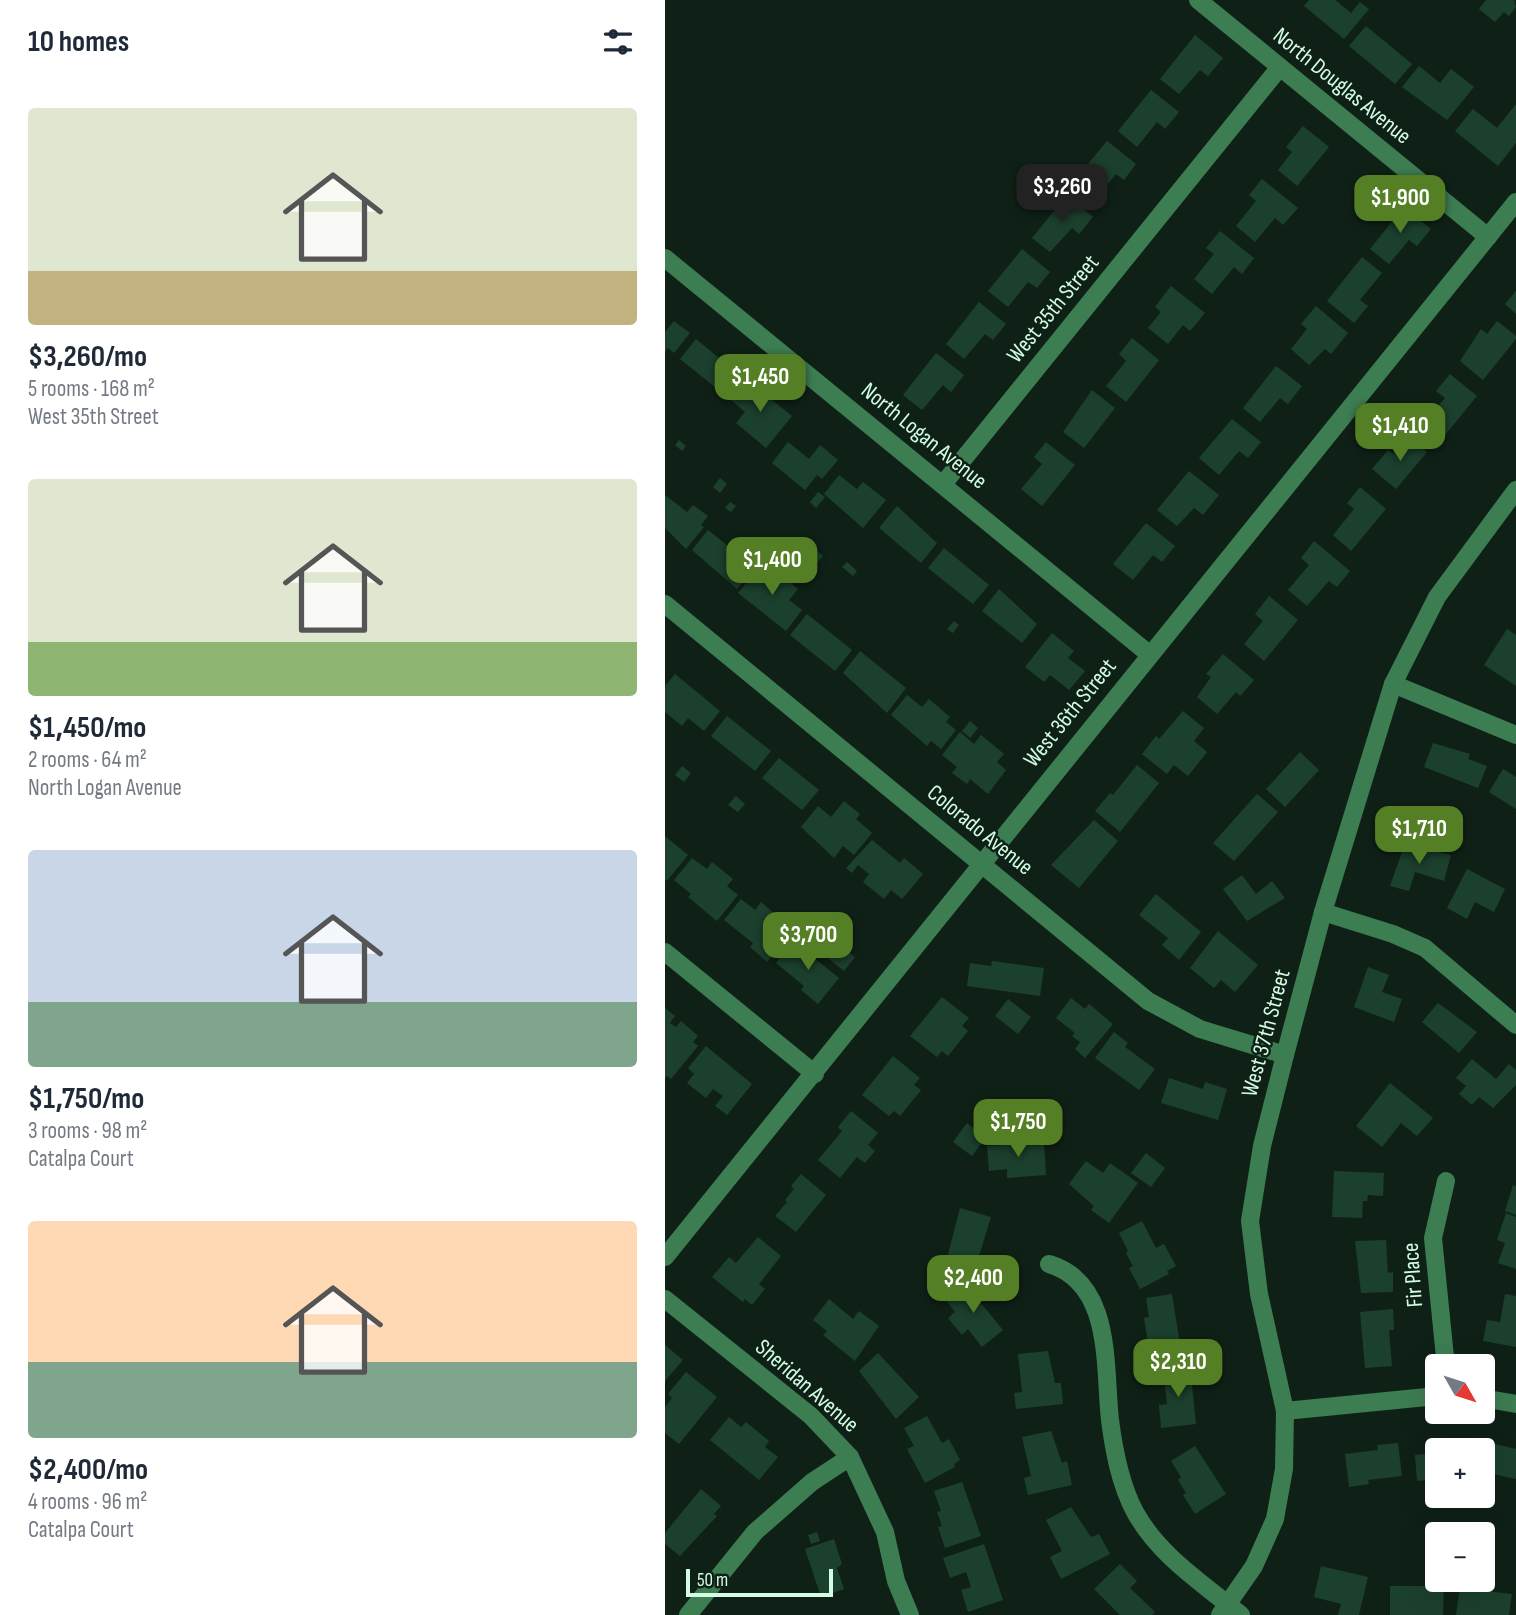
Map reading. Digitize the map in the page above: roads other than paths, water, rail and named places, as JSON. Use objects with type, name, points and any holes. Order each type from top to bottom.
[{"type":"street","name":"North Douglas Avenue","points":[[1198,0],[1488,237]]},
{"type":"street","name":"West 35th Street","points":[[944,484],[1280,67]]},
{"type":"street","name":"West 36th Street","points":[[665,1256],[815,1074],[1149,654],[1516,202]]},
{"type":"street","name":"North Logan Avenue","points":[[665,258],[1149,654]]},
{"type":"street","name":"West 37th Street","points":[[1230,1612],[1275,1519],[1284,1469],[1285,1410],[1259,1294],[1250,1221],[1262,1146],[1323,912],[1393,684],[1442,588],[1516,490]]},
{"type":"street","name":"Colorado Avenue","points":[[665,604],[1148,1001],[1200,1029],[1286,1055]]},
{"type":"street","points":[[1393,684],[1516,735]]},
{"type":"street","points":[[1323,912],[1394,934],[1425,948],[1516,1025]]},
{"type":"street","points":[[665,952],[815,1074]]},
{"type":"street","name":"Fir Place","points":[[1444,1354],[1433,1238],[1446,1181]]},
{"type":"street","points":[[1049,1264],[1076,1276],[1085,1287],[1097,1312],[1104,1346],[1115,1453],[1135,1513],[1171,1558],[1230,1612]]},
{"type":"street","name":"Sheridan Avenue","points":[[665,1299],[811,1416],[850,1457],[885,1532],[896,1581],[909,1615]]},
{"type":"street","points":[[1285,1410],[1425,1397]]},
{"type":"street","points":[[1495,1400],[1516,1404]]},
{"type":"street","points":[[688,1615],[755,1532],[812,1482],[850,1457]]}]
